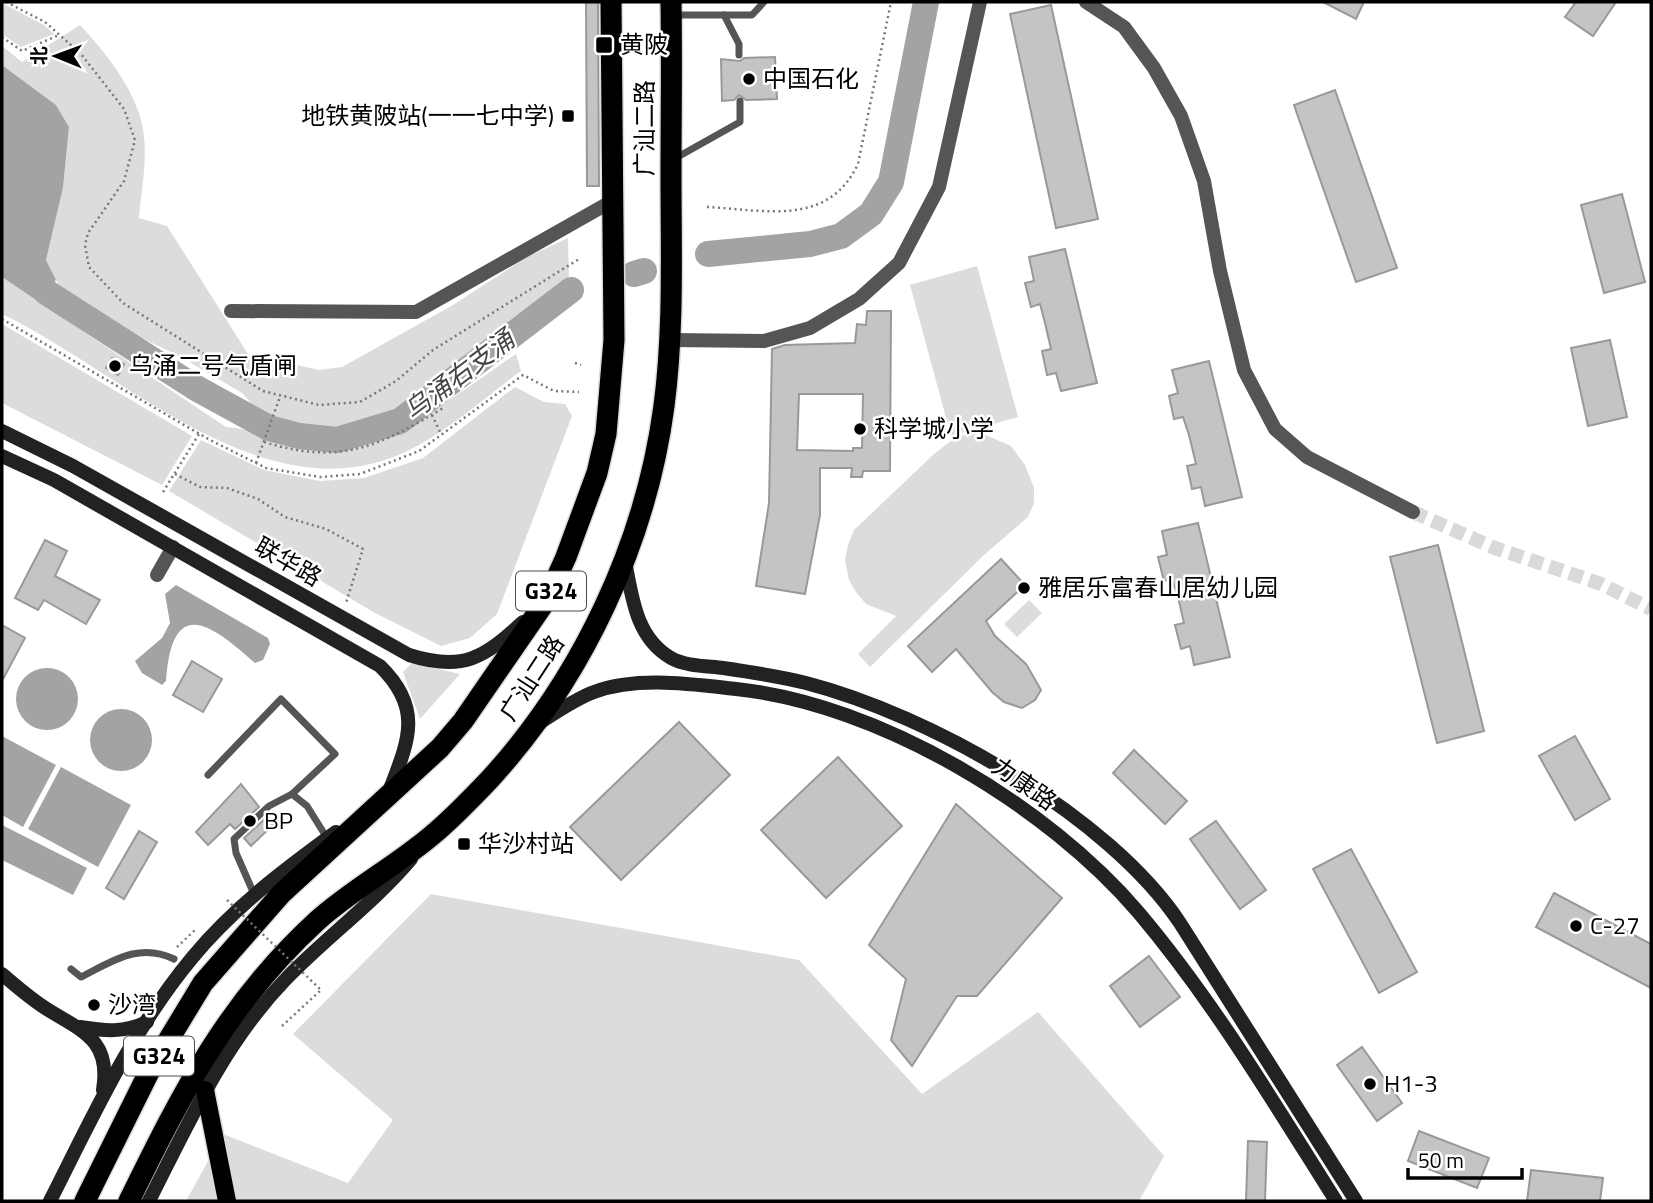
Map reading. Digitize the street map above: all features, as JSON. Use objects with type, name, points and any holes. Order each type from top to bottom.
[{"type":"highway","name":"广汕二路","points":[[85,1201],[134,1101],[184,1012],[224,956],[281,894],[440,748],[463,721],[547,599],[585,511],[606,434],[614,340],[611,2]]},
{"type":"highway","name":"广汕二路","points":[[129,1201],[217,1035],[273,965],[337,905],[430,837],[490,778],[530,730],[586,644],[639,519],[658,443],[670,317],[671,8]]},
{"type":"main road","points":[[205,1090],[227,1201]]},
{"type":"street","points":[[669,340],[764,341],[810,328],[859,299],[900,263],[939,187],[980,2]]},
{"type":"street","points":[[1086,2],[1124,27],[1154,68],[1181,116],[1204,181],[1220,271],[1244,370],[1275,429],[1307,457],[1413,512]]},
{"type":"street","points":[[231,312],[416,312],[614,200]]},
{"type":"street","name":"联华路","points":[[2,431],[73,466],[351,625],[409,655],[429,661],[471,661],[488,652],[547,599]]},
{"type":"street","name":"联华路","points":[[2,456],[54,480],[380,666],[396,681],[410,723],[408,741],[388,793]]},
{"type":"street","points":[[157,575],[173,548]]},
{"type":"street","name":"力康路","points":[[624,559],[636,615],[645,634],[673,659],[803,682],[842,693],[909,719],[988,761],[1075,819],[1133,864],[1151,882],[1180,923],[1356,1201]]},
{"type":"street","name":"力康路","points":[[530,730],[568,705],[611,687],[641,684],[721,688],[778,695],[850,716],[913,743],[961,769],[1023,810],[1085,859],[1138,912],[1207,1002],[1336,1201]]},
{"type":"street","points":[[50,1201],[102,1099],[148,1021],[193,956],[254,894],[388,793]]},
{"type":"street","points":[[149,1201],[205,1090],[247,1026],[283,981],[383,893],[430,837]]},
{"type":"street","points":[[5,983],[80,1027],[117,1031],[131,1029],[148,1021]]},
{"type":"street","points":[[80,1027],[102,1055],[105,1079],[102,1099]]},
{"type":"lane","points":[[671,8],[724,15],[752,15],[764,2]]},
{"type":"lane","points":[[724,15],[739,44],[739,55]]},
{"type":"lane","points":[[671,161],[740,122],[740,101]]},
{"type":"lane","points":[[208,775],[281,699],[335,754],[292,794],[269,806],[234,839],[236,853],[254,894]]},
{"type":"lane","points":[[292,794],[307,806],[327,838]]},
{"type":"lane","points":[[71,969],[81,977],[130,953],[144,950],[159,951],[174,959]]},
{"type":"path","points":[[6,2],[45,22],[81,54],[124,109],[135,140],[124,181],[88,233],[85,245],[89,267],[123,303],[211,362],[263,391],[319,405],[360,402],[396,381],[433,350],[579,260]]},
{"type":"path","points":[[708,207],[781,211],[806,208],[827,202],[848,184],[858,164],[891,2]]},
{"type":"path","points":[[2,37],[22,51],[60,35]]},
{"type":"path","points":[[2,319],[199,434],[266,468],[320,477],[360,474],[419,451],[523,375],[554,391],[579,393]]},
{"type":"path","points":[[575,363],[581,365]]},
{"type":"path","points":[[256,463],[280,396]]},
{"type":"path","points":[[264,442],[306,452],[367,449],[391,439],[445,407]]},
{"type":"path","points":[[432,415],[441,435]]},
{"type":"path","points":[[163,492],[199,434]]},
{"type":"path","points":[[175,474],[200,487],[227,488],[258,499],[285,517],[326,529],[363,549],[346,603]]},
{"type":"path","points":[[227,900],[321,990],[282,1026]]},
{"type":"shaded area","points":[[2,3],[44,25],[54,34],[21,47],[2,34]]},
{"type":"shaded area","points":[[80,25],[121,76],[141,121],[145,157],[139,218],[167,226],[248,354],[319,370],[342,367],[453,305],[527,257],[568,238],[569,284],[388,419],[336,432],[297,429],[278,423],[258,411],[242,393],[181,357],[123,329],[61,290],[46,260],[63,188],[69,127],[56,105],[2,65],[2,46],[22,62]]},
{"type":"shaded area","points":[[2,65],[56,105],[69,127],[63,188],[46,260],[56,280],[36,300],[2,277]]},
{"type":"shaded area","points":[[977,266],[1018,417],[951,436],[910,285]]},
{"type":"shaded area","points":[[2,277],[226,427],[305,445],[335,446],[363,442],[391,433],[443,404],[516,354],[521,371],[457,420],[417,446],[363,466],[309,467],[255,455],[202,432],[2,314]]},
{"type":"shaded area","points":[[2,324],[192,436],[162,485],[2,403]]},
{"type":"shaded area","points":[[515,387],[544,402],[565,404],[572,416],[497,614],[470,638],[441,646],[375,613],[169,491],[201,440],[264,470],[320,481],[364,478],[423,458]]},
{"type":"shaded area","points":[[971,433],[983,434],[1011,446],[1025,465],[1034,488],[1034,503],[1028,517],[984,555],[870,667],[858,654],[896,616],[866,604],[849,580],[845,560],[854,530],[934,454],[956,437]]},
{"type":"shaded area","points":[[176,585],[268,638],[270,644],[263,660],[255,663],[223,637],[209,628],[196,625],[185,627],[176,636],[166,681],[162,685],[142,673],[135,661],[162,638],[170,623],[165,594]]},
{"type":"shaded area","points":[[1029,600],[1042,613],[1017,637],[1004,624]]},
{"type":"shaded area","points":[[412,663],[460,674],[420,719],[403,672]]},
{"type":"shaded area","points":[[47,668],[59,670],[69,677],[76,687],[76,711],[69,721],[59,728],[47,730],[35,728],[25,721],[18,711],[16,699],[18,687],[25,677],[35,670]]},
{"type":"shaded area","points":[[121,709],[133,711],[143,718],[150,728],[150,752],[143,762],[133,769],[121,771],[109,769],[99,762],[92,752],[90,740],[92,728],[99,718],[109,711]]},
{"type":"shaded area","points":[[2,736],[56,765],[23,827],[2,815]]},
{"type":"shaded area","points":[[61,767],[131,805],[98,867],[28,829]]},
{"type":"shaded area","points":[[2,825],[87,868],[73,895],[2,860]]},
{"type":"shaded area","points":[[431,894],[799,960],[922,1094],[1038,1012],[1164,1156],[1139,1201],[186,1201],[223,1134],[348,1183],[393,1120],[293,1034]]},
{"type":"building","points":[[586,2],[598,2],[599,186],[587,186]]},
{"type":"building","points":[[1323,2],[1364,2],[1356,19]]},
{"type":"building","points":[[1576,2],[1616,2],[1593,36],[1565,17]]},
{"type":"building","points":[[1051,5],[1098,219],[1056,228],[1010,14]]},
{"type":"building","name":"中国石化","points":[[775,57],[777,99],[746,100],[739,95],[734,100],[722,101],[721,59],[740,61],[744,58]]},
{"type":"building","points":[[1335,90],[1397,268],[1356,282],[1294,105]]},
{"type":"building","points":[[1622,194],[1645,282],[1604,293],[1581,205]]},
{"type":"building","points":[[1065,249],[1097,383],[1061,391],[1056,373],[1047,375],[1042,351],[1051,349],[1045,323],[1040,304],[1031,307],[1025,283],[1034,281],[1029,257]]},
{"type":"building","points":[[867,311],[891,311],[890,471],[863,471],[862,477],[851,477],[852,468],[820,468],[820,515],[805,594],[756,586],[769,503],[772,349],[785,345],[855,343],[857,324],[866,325]],"holes":[[[799,394],[863,394],[862,448],[853,448],[853,451],[797,450]]]},
{"type":"building","points":[[1610,340],[1627,417],[1588,426],[1571,348]]},
{"type":"building","name":"乌涌二号气盾闸","points":[[112,358],[124,364],[118,375],[106,368]]},
{"type":"building","points":[[1209,361],[1242,497],[1205,506],[1201,487],[1192,489],[1187,466],[1196,464],[1189,435],[1183,417],[1174,419],[1169,396],[1178,393],[1172,370]]},
{"type":"building","points":[[1198,523],[1230,657],[1194,665],[1190,646],[1181,649],[1175,625],[1184,623],[1178,597],[1172,579],[1164,581],[1158,557],[1167,555],[1162,531]]},
{"type":"building","points":[[45,540],[67,551],[55,576],[100,600],[86,624],[44,600],[38,610],[15,598]]},
{"type":"building","points":[[1438,545],[1484,731],[1437,743],[1390,557]]},
{"type":"building","points":[[1001,559],[1025,585],[986,621],[995,636],[1026,664],[1041,690],[1035,700],[1022,708],[1004,702],[992,692],[956,649],[932,672],[908,646]]},
{"type":"building","points":[[2,625],[25,638],[2,681]]},
{"type":"building","points":[[192,661],[222,679],[203,712],[173,695]]},
{"type":"building","points":[[679,722],[730,775],[621,880],[570,827]]},
{"type":"building","points":[[1575,736],[1610,799],[1575,820],[1539,756]]},
{"type":"building","points":[[1134,750],[1187,801],[1165,824],[1113,773]]},
{"type":"building","points":[[838,757],[902,826],[826,898],[761,830]]},
{"type":"building","points":[[241,784],[259,807],[235,829],[230,824],[208,845],[196,832]]},
{"type":"building","points":[[956,804],[1062,898],[977,996],[957,996],[912,1066],[891,1040],[906,979],[869,945]]},
{"type":"building","points":[[268,816],[275,823],[251,846],[244,838]]},
{"type":"building","points":[[1216,821],[1266,890],[1240,909],[1190,839]]},
{"type":"building","points":[[139,831],[157,842],[124,899],[106,888]]},
{"type":"building","points":[[1351,849],[1417,972],[1379,993],[1313,869]]},
{"type":"building","points":[[1554,893],[1651,944],[1651,988],[1536,927]]},
{"type":"building","points":[[1149,956],[1180,997],[1140,1027],[1110,986]]},
{"type":"building","name":"H1-3","points":[[1362,1047],[1402,1103],[1377,1121],[1337,1065]]},
{"type":"building","points":[[1419,1131],[1489,1158],[1477,1188],[1408,1161]]},
{"type":"building","points":[[1248,1141],[1267,1142],[1265,1201],[1246,1201]]},
{"type":"building","points":[[1531,1170],[1603,1178],[1600,1201],[1527,1201]]},
{"type":"waterway","name":"乌涌右支涌","points":[[708,254],[810,244],[841,236],[871,214],[891,182],[926,2]]},
{"type":"waterway","name":"乌涌右支涌","points":[[2,212],[46,292],[196,388],[269,428],[299,436],[337,440],[400,421],[571,290]]},
{"type":"waterway","name":"乌涌右支涌","points":[[634,274],[644,271]]},
{"type":"tunnel","points":[[1413,512],[1492,547],[1601,584],[1651,609]]},
{"type":"place","name":"黄陂","points":[[604,45]]},
{"type":"place","name":"中国石化","points":[[749,79]]},
{"type":"place","name":"地铁黄陂站(一一七中学)","points":[[568,116]]},
{"type":"place","name":"乌涌二号气盾闸","points":[[115,366]]},
{"type":"place","name":"科学城小学","points":[[860,429]]},
{"type":"place","name":"雅居乐富春山居幼儿园","points":[[1024,588]]},
{"type":"place","name":"BP","points":[[250,821]]},
{"type":"place","name":"华沙村站","points":[[464,844]]},
{"type":"place","name":"C-27","points":[[1576,926]]},
{"type":"place","name":"沙湾","points":[[94,1005]]},
{"type":"place","name":"H1-3","points":[[1370,1084]]}]
